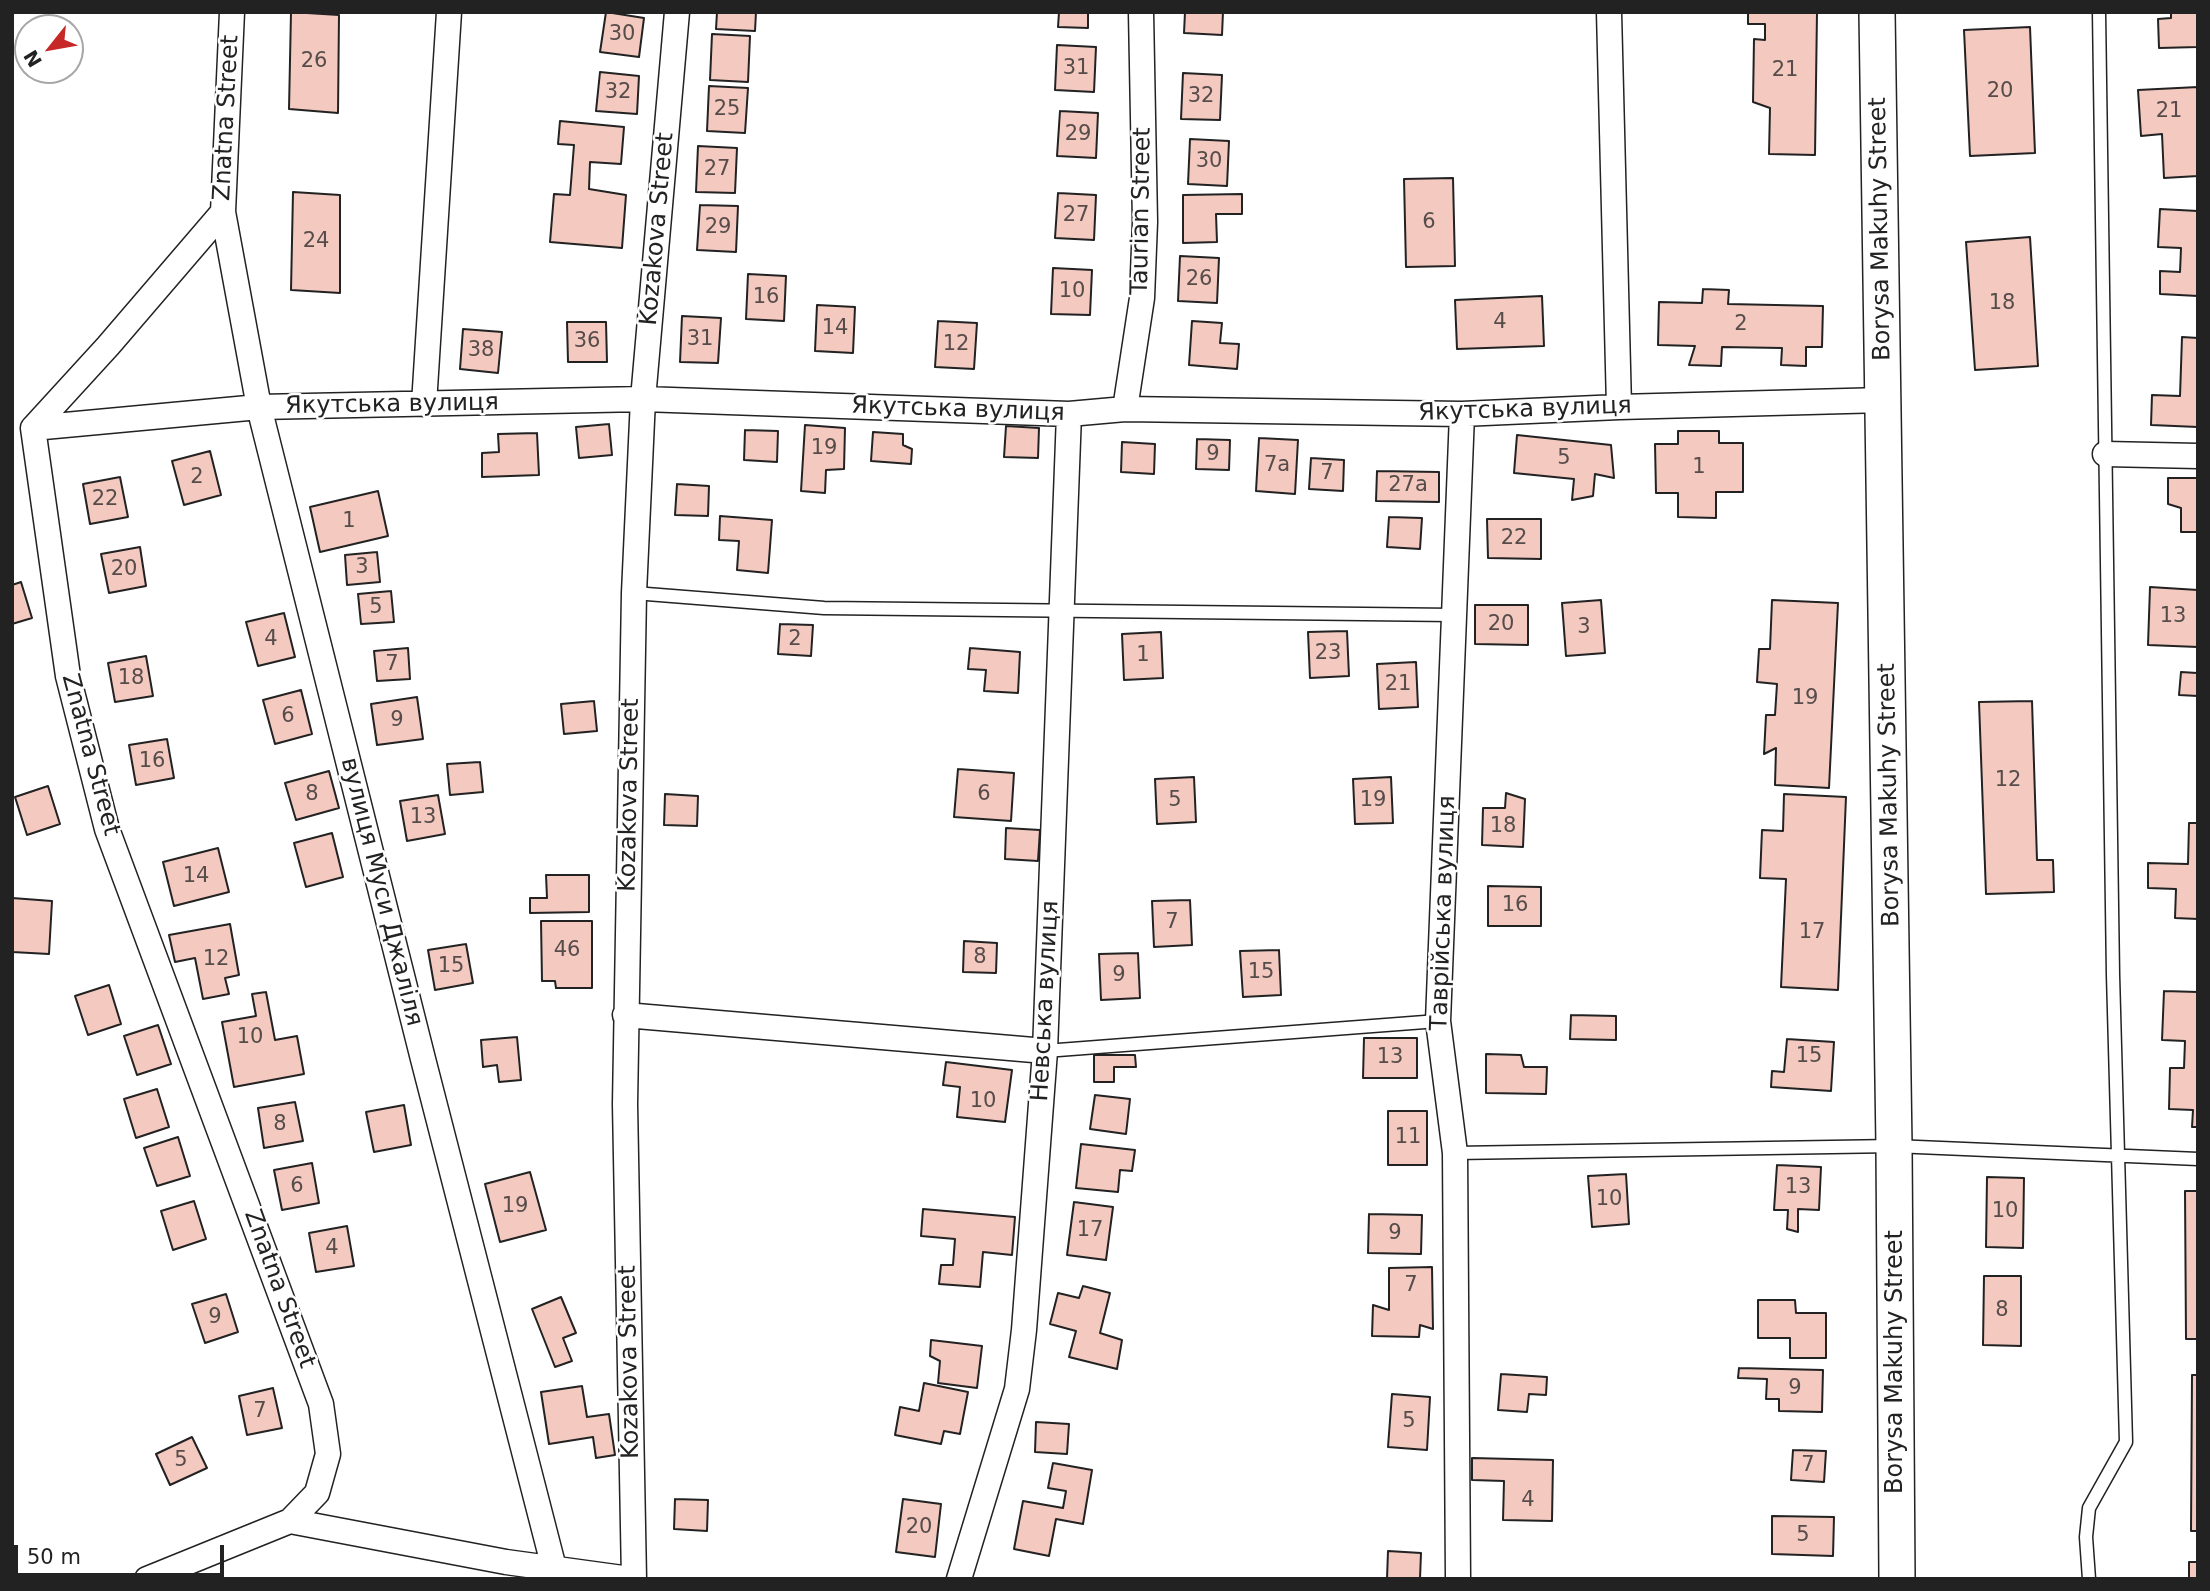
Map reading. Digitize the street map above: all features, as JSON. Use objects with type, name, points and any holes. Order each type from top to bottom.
[{"type":"main road","name":"Borysa Makuhy Street","points":[[1877,12],[1894,1146],[1897,1579]]},
{"type":"street","name":"Znatna Street","points":[[232,12],[223,212],[108,346],[33,428],[68,676],[107,830],[321,1404],[328,1454],[317,1493],[290,1521]]},
{"type":"street","points":[[424,404],[449,12]]},
{"type":"street","name":"Kozakova Street","points":[[632,1579],[625,1015],[634,593],[643,399],[677,12]]},
{"type":"street","name":"Taurian Street","points":[[1125,410],[1142,298],[1145,222],[1140,12]]},
{"type":"street","points":[[1609,12],[1619,407]]},
{"type":"street","name":"вулиця Муси Джаліля","points":[[223,212],[259,407],[554,1574]]},
{"type":"street","name":"Якутська вулиця","points":[[33,428],[259,407],[643,399],[1069,414],[1125,410],[1462,414],[1884,400]]},
{"type":"street","name":"Невська вулиця","points":[[959,1579],[1017,1389],[1024,1330],[1045,1051],[1069,414]]},
{"type":"street","name":"Таврійська вулиця","points":[[1458,1579],[1455,1153],[1438,1021],[1462,414]]},
{"type":"street","points":[[2105,454],[2198,456]]},
{"type":"street","points":[[625,1015],[1045,1051]]},
{"type":"street","points":[[147,1579],[290,1521],[506,1562],[554,1574],[632,1579]]},
{"type":"lane","points":[[2089,1579],[2086,1537],[2089,1508],[2126,1442],[2118,1154],[2099,12]]},
{"type":"lane","points":[[634,593],[824,608],[1454,615]]},
{"type":"lane","points":[[1045,1051],[1438,1021]]},
{"type":"lane","points":[[1455,1153],[1894,1146],[2198,1159]]},
{"type":"building","points":[[291,12],[339,15],[338,113],[289,109]]},
{"type":"building","points":[[606,12],[644,18],[639,57],[600,52]]},
{"type":"building","points":[[717,12],[756,12],[755,31],[716,29]]},
{"type":"building","points":[[1059,12],[1088,12],[1088,28],[1058,27]]},
{"type":"building","points":[[1185,12],[1223,12],[1222,35],[1184,33]]},
{"type":"building","points":[[1748,12],[1817,12],[1815,155],[1769,154],[1770,108],[1753,102],[1754,39],[1765,40],[1765,24],[1748,24]]},
{"type":"building","points":[[2171,12],[2198,12],[2198,47],[2159,48],[2158,19],[2171,18]]},
{"type":"building","points":[[2030,27],[2035,153],[1970,156],[1964,30]]},
{"type":"building","points":[[712,34],[750,36],[748,82],[710,80]]},
{"type":"building","points":[[1057,45],[1096,47],[1094,92],[1055,90]]},
{"type":"building","points":[[600,72],[639,76],[637,114],[596,111]]},
{"type":"building","points":[[1183,73],[1222,75],[1220,120],[1181,119]]},
{"type":"building","points":[[709,86],[748,88],[745,133],[707,131]]},
{"type":"building","points":[[2198,87],[2198,176],[2164,178],[2162,134],[2141,136],[2138,90]]},
{"type":"building","points":[[1060,111],[1098,113],[1096,158],[1057,156]]},
{"type":"building","points":[[560,121],[624,127],[621,164],[590,162],[589,189],[626,195],[622,248],[550,242],[554,194],[570,195],[574,145],[558,144]]},
{"type":"building","points":[[1190,139],[1229,141],[1227,186],[1188,184]]},
{"type":"building","points":[[698,146],[737,148],[735,193],[696,192]]},
{"type":"building","points":[[1453,178],[1455,266],[1406,267],[1404,179]]},
{"type":"building","points":[[293,192],[340,195],[340,293],[291,290]]},
{"type":"building","points":[[1058,193],[1096,195],[1094,240],[1055,238]]},
{"type":"building","points":[[1242,194],[1242,214],[1216,214],[1217,242],[1183,243],[1183,195]]},
{"type":"building","points":[[700,205],[738,206],[736,252],[697,250]]},
{"type":"building","points":[[2160,209],[2198,211],[2198,296],[2160,294],[2160,271],[2180,272],[2181,248],[2158,247]]},
{"type":"building","points":[[2030,237],[2038,366],[1975,370],[1966,242]]},
{"type":"building","points":[[1180,256],[1219,258],[1217,303],[1178,301]]},
{"type":"building","points":[[1053,268],[1092,270],[1090,315],[1051,314]]},
{"type":"building","points":[[748,274],[786,276],[784,321],[746,319]]},
{"type":"building","points":[[1703,289],[1729,290],[1728,304],[1823,306],[1822,347],[1806,347],[1806,366],[1781,365],[1782,348],[1722,347],[1721,366],[1689,365],[1695,346],[1658,345],[1659,302],[1702,303]]},
{"type":"building","points":[[1542,296],[1544,346],[1457,349],[1455,300]]},
{"type":"building","points":[[817,305],[855,307],[853,353],[815,351]]},
{"type":"building","points":[[682,316],[721,318],[718,363],[680,362]]},
{"type":"building","points":[[938,321],[977,323],[974,369],[935,367]]},
{"type":"building","points":[[1192,321],[1222,323],[1220,343],[1239,344],[1237,369],[1189,365]]},
{"type":"building","points":[[567,322],[606,322],[607,362],[568,362]]},
{"type":"building","points":[[463,329],[502,332],[498,373],[460,369]]},
{"type":"building","points":[[2182,337],[2198,338],[2198,427],[2151,425],[2152,395],[2180,396]]},
{"type":"building","points":[[609,424],[612,455],[579,458],[576,427]]},
{"type":"building","points":[[805,425],[845,428],[844,469],[826,470],[825,493],[801,491]]},
{"type":"building","points":[[1006,426],[1039,428],[1038,458],[1004,457]]},
{"type":"building","points":[[745,430],[778,431],[777,462],[744,460]]},
{"type":"building","points":[[1678,431],[1719,431],[1719,443],[1743,443],[1743,492],[1716,492],[1716,518],[1678,517],[1678,493],[1656,493],[1655,444],[1678,444]]},
{"type":"building","points":[[873,432],[903,434],[903,445],[912,449],[911,464],[871,461]]},
{"type":"building","points":[[537,433],[539,475],[482,477],[482,453],[499,452],[498,434]]},
{"type":"building","points":[[1517,435],[1611,445],[1614,478],[1595,474],[1593,496],[1572,500],[1574,479],[1514,473]]},
{"type":"building","points":[[1259,438],[1298,440],[1295,494],[1256,491]]},
{"type":"building","points":[[1197,439],[1230,440],[1229,470],[1196,469]]},
{"type":"building","points":[[1122,442],[1155,444],[1154,474],[1121,472]]},
{"type":"building","points":[[210,451],[221,495],[184,505],[172,461]]},
{"type":"building","points":[[1311,458],[1344,460],[1343,491],[1309,489]]},
{"type":"building","points":[[1377,471],[1439,472],[1439,502],[1376,501]]},
{"type":"building","points":[[120,477],[128,517],[90,524],[83,484]]},
{"type":"building","points":[[2168,478],[2198,478],[2198,532],[2181,532],[2181,508],[2168,504]]},
{"type":"building","points":[[677,484],[709,486],[708,516],[675,515]]},
{"type":"building","points":[[378,491],[388,536],[320,552],[310,507]]},
{"type":"building","points":[[720,516],[772,520],[768,573],[737,570],[739,541],[719,540]]},
{"type":"building","points":[[1389,517],[1422,518],[1420,549],[1387,547]]},
{"type":"building","points":[[1487,519],[1541,519],[1541,559],[1488,558]]},
{"type":"building","points":[[140,547],[146,586],[109,593],[101,554]]},
{"type":"building","points":[[377,552],[380,582],[347,585],[345,555]]},
{"type":"building","points":[[21,582],[32,618],[12,624],[12,585]]},
{"type":"building","points":[[2150,587],[2198,590],[2198,647],[2148,645]]},
{"type":"building","points":[[391,591],[394,622],[361,624],[358,594]]},
{"type":"building","points":[[1601,600],[1605,653],[1566,656],[1562,603]]},
{"type":"building","points":[[1772,600],[1838,603],[1829,788],[1775,785],[1776,748],[1764,754],[1766,715],[1775,715],[1777,684],[1757,682],[1759,649],[1770,649]]},
{"type":"building","points":[[1475,605],[1528,605],[1528,645],[1475,644]]},
{"type":"building","points":[[284,613],[295,657],[258,666],[246,622]]},
{"type":"building","points":[[780,624],[813,625],[811,656],[778,654]]},
{"type":"building","points":[[1347,631],[1349,676],[1310,678],[1308,632]]},
{"type":"building","points":[[1161,632],[1163,678],[1124,680],[1122,634]]},
{"type":"building","points":[[2198,647],[2198,696],[2179,695],[2181,672],[2197,673]]},
{"type":"building","points":[[408,648],[410,679],[377,681],[374,651]]},
{"type":"building","points":[[970,648],[1020,652],[1018,693],[984,691],[986,670],[968,669]]},
{"type":"building","points":[[146,656],[153,696],[115,702],[108,663]]},
{"type":"building","points":[[1416,662],[1418,707],[1379,709],[1377,664]]},
{"type":"building","points":[[301,690],[312,734],[275,744],[263,700]]},
{"type":"building","points":[[417,697],[423,739],[377,745],[371,704]]},
{"type":"building","points":[[594,701],[597,731],[564,734],[561,704]]},
{"type":"building","points":[[2032,701],[2037,860],[2053,860],[2054,892],[1986,894],[1979,702]]},
{"type":"building","points":[[167,739],[174,778],[136,785],[129,745]]},
{"type":"building","points":[[480,762],[483,792],[450,795],[447,764]]},
{"type":"building","points":[[958,769],[1014,773],[1011,821],[954,817]]},
{"type":"building","points":[[329,771],[339,808],[296,820],[285,783]]},
{"type":"building","points":[[1194,777],[1196,822],[1157,824],[1155,779]]},
{"type":"building","points":[[1391,777],[1393,823],[1355,824],[1353,779]]},
{"type":"building","points":[[48,786],[60,824],[27,835],[15,797]]},
{"type":"building","points":[[1506,793],[1525,799],[1523,847],[1482,845],[1483,808],[1505,808]]},
{"type":"building","points":[[665,794],[698,796],[697,826],[664,825]]},
{"type":"building","points":[[1784,794],[1846,797],[1838,990],[1781,987],[1786,879],[1760,878],[1762,830],[1783,831]]},
{"type":"building","points":[[438,795],[445,834],[407,841],[400,801]]},
{"type":"building","points":[[2189,823],[2198,823],[2198,919],[2175,918],[2176,889],[2148,888],[2148,863],[2188,864]]},
{"type":"building","points":[[1006,828],[1040,830],[1038,861],[1005,859]]},
{"type":"building","points":[[332,833],[343,877],[306,887],[294,843]]},
{"type":"building","points":[[218,848],[229,892],[174,906],[163,862]]},
{"type":"building","points":[[546,875],[589,875],[589,912],[530,913],[530,898],[547,898]]},
{"type":"building","points":[[1488,886],[1541,887],[1541,926],[1488,926]]},
{"type":"building","points":[[12,898],[52,901],[49,954],[12,952]]},
{"type":"building","points":[[1190,900],[1192,945],[1154,947],[1152,901]]},
{"type":"building","points":[[541,921],[592,921],[592,988],[556,988],[555,981],[542,981]]},
{"type":"building","points":[[230,924],[239,975],[225,978],[229,994],[203,999],[195,958],[175,962],[169,935]]},
{"type":"building","points":[[964,941],[997,943],[996,973],[963,972]]},
{"type":"building","points":[[466,944],[473,983],[435,990],[428,950]]},
{"type":"building","points":[[1279,950],[1281,995],[1243,997],[1240,951]]},
{"type":"building","points":[[1138,953],[1140,998],[1101,1000],[1099,954]]},
{"type":"building","points":[[109,985],[121,1024],[88,1035],[75,996]]},
{"type":"building","points":[[2164,991],[2198,992],[2198,1127],[2192,1127],[2193,1110],[2169,1109],[2170,1068],[2184,1068],[2185,1041],[2162,1040]]},
{"type":"building","points":[[266,992],[275,1040],[297,1036],[304,1074],[234,1087],[222,1022],[256,1016],[252,994]]},
{"type":"building","points":[[1571,1015],[1616,1016],[1616,1040],[1570,1039]]},
{"type":"building","points":[[158,1025],[171,1064],[137,1075],[124,1036]]},
{"type":"building","points":[[517,1037],[521,1080],[499,1082],[497,1065],[483,1067],[481,1040]]},
{"type":"building","points":[[1364,1038],[1417,1038],[1417,1078],[1363,1078]]},
{"type":"building","points":[[1787,1039],[1834,1042],[1831,1091],[1771,1087],[1772,1071],[1784,1072]]},
{"type":"building","points":[[1486,1054],[1521,1055],[1524,1067],[1547,1067],[1546,1094],[1486,1093]]},
{"type":"building","points":[[1094,1055],[1135,1055],[1136,1067],[1114,1067],[1114,1082],[1094,1082]]},
{"type":"building","points":[[946,1062],[1012,1070],[1005,1122],[957,1117],[960,1087],[943,1085]]},
{"type":"building","points":[[157,1089],[169,1127],[136,1138],[124,1099]]},
{"type":"building","points":[[1095,1095],[1130,1099],[1126,1134],[1090,1129]]},
{"type":"building","points":[[295,1102],[303,1141],[264,1148],[258,1108]]},
{"type":"building","points":[[404,1105],[411,1145],[374,1152],[366,1112]]},
{"type":"building","points":[[1388,1111],[1427,1111],[1427,1165],[1388,1165]]},
{"type":"building","points":[[178,1137],[190,1176],[157,1186],[144,1148]]},
{"type":"building","points":[[1081,1144],[1135,1150],[1132,1171],[1120,1170],[1118,1192],[1076,1188]]},
{"type":"building","points":[[312,1163],[319,1203],[282,1210],[274,1170]]},
{"type":"building","points":[[1777,1165],[1821,1167],[1819,1210],[1798,1209],[1798,1232],[1787,1229],[1788,1210],[1774,1210]]},
{"type":"building","points":[[530,1172],[546,1230],[500,1242],[485,1184]]},
{"type":"building","points":[[1626,1174],[1629,1224],[1592,1227],[1588,1176]]},
{"type":"building","points":[[1987,1177],[2024,1178],[2023,1248],[1986,1247]]},
{"type":"building","points":[[2185,1191],[2198,1191],[2198,1339],[2186,1339]]},
{"type":"building","points":[[194,1201],[206,1239],[173,1250],[161,1211]]},
{"type":"building","points":[[1074,1202],[1113,1207],[1106,1260],[1067,1255]]},
{"type":"building","points":[[923,1209],[1015,1217],[1012,1255],[983,1252],[980,1287],[939,1284],[941,1265],[953,1265],[955,1239],[921,1236]]},
{"type":"building","points":[[1369,1214],[1422,1215],[1421,1254],[1368,1253]]},
{"type":"building","points":[[347,1226],[354,1266],[316,1272],[309,1233]]},
{"type":"building","points":[[1432,1267],[1433,1329],[1420,1325],[1419,1337],[1372,1336],[1373,1305],[1389,1310],[1389,1268]]},
{"type":"building","points":[[1984,1276],[2021,1276],[2021,1346],[1983,1345]]},
{"type":"building","points":[[1083,1286],[1110,1293],[1100,1333],[1122,1340],[1117,1369],[1069,1357],[1076,1331],[1050,1324],[1058,1293],[1079,1298]]},
{"type":"building","points":[[226,1294],[238,1332],[205,1343],[192,1304]]},
{"type":"building","points":[[561,1297],[576,1333],[563,1338],[572,1361],[555,1367],[532,1309]]},
{"type":"building","points":[[1758,1300],[1795,1300],[1796,1313],[1826,1313],[1826,1358],[1790,1358],[1790,1338],[1758,1338]]},
{"type":"building","points":[[931,1340],[982,1346],[977,1388],[938,1383],[940,1361],[930,1356]]},
{"type":"building","points":[[1739,1368],[1823,1370],[1822,1412],[1779,1411],[1779,1399],[1766,1399],[1767,1379],[1738,1378]]},
{"type":"building","points":[[1501,1374],[1547,1377],[1546,1395],[1529,1394],[1527,1412],[1498,1410]]},
{"type":"building","points":[[2192,1375],[2198,1375],[2198,1531],[2191,1531]]},
{"type":"building","points":[[924,1383],[968,1392],[960,1434],[944,1431],[941,1444],[895,1435],[900,1407],[919,1411]]},
{"type":"building","points":[[582,1386],[587,1417],[609,1414],[615,1455],[596,1458],[593,1437],[549,1444],[541,1392]]},
{"type":"building","points":[[273,1388],[282,1428],[247,1435],[239,1396]]},
{"type":"building","points":[[1392,1394],[1430,1397],[1427,1450],[1388,1447]]},
{"type":"building","points":[[1036,1422],[1069,1424],[1067,1454],[1035,1452]]},
{"type":"building","points":[[192,1437],[207,1468],[170,1485],[156,1454]]},
{"type":"building","points":[[1793,1450],[1826,1451],[1824,1482],[1791,1480]]},
{"type":"building","points":[[1472,1458],[1553,1460],[1552,1521],[1503,1520],[1504,1481],[1472,1480]]},
{"type":"building","points":[[1053,1463],[1092,1470],[1083,1524],[1056,1519],[1049,1556],[1014,1549],[1023,1501],[1063,1508],[1066,1491],[1048,1488]]},
{"type":"building","points":[[675,1499],[708,1500],[707,1531],[674,1529]]},
{"type":"building","points":[[903,1499],[941,1504],[935,1557],[896,1552]]},
{"type":"building","points":[[1772,1516],[1834,1517],[1833,1556],[1772,1554]]},
{"type":"building","points":[[1388,1551],[1421,1553],[1420,1579],[1387,1579]]},
{"type":"building","points":[[2189,1562],[2198,1562],[2198,1579],[2189,1579]]}]
